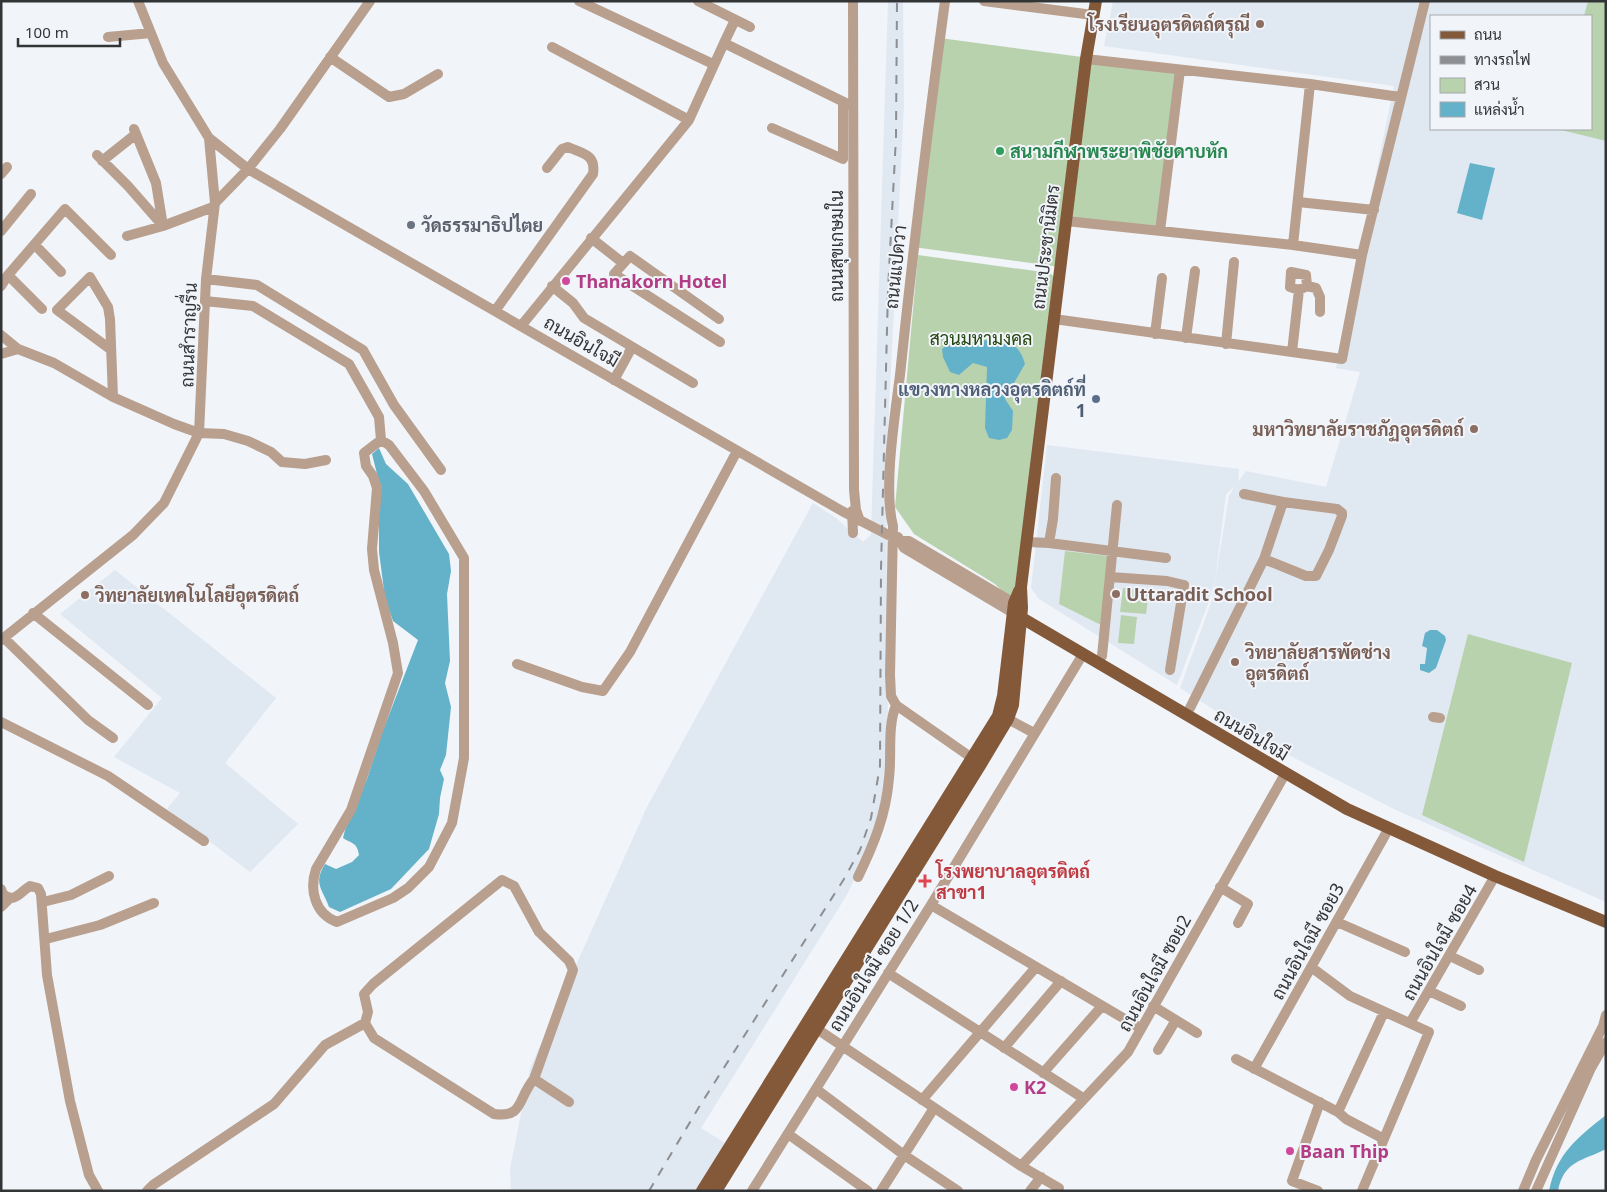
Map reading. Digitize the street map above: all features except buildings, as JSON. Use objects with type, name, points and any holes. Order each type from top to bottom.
[{"type":"main road","name":"ถนนประชานิมิตร","points":[[1018,610],[1086,59],[1096,1]]},
{"type":"main road","name":"ถนนอินใจมี","points":[[1018,610],[1083,654],[1100,660]]},
{"type":"main road","name":"ถนนอินใจมี","points":[[1018,610],[1286,770],[1347,809],[1495,876],[1605,920]]},
{"type":"main road","points":[[702,1191],[723,1168],[817,1029],[1008,719],[1012,705],[1018,610]]},
{"type":"main road","points":[[716,1191],[723,1168],[1000,710],[1018,610]]},
{"type":"main road","name":"ถนนอินใจมี","points":[[1286,770],[1605,920]]},
{"type":"street","points":[[138,1],[163,63],[209,138]]},
{"type":"street","points":[[126,236],[163,226],[214,205],[248,169],[280,129],[370,1]]},
{"type":"street","points":[[579,1],[713,64]]},
{"type":"street","points":[[698,1],[750,27]]},
{"type":"street","name":"ถนนสุขเกษมใน","points":[[853,1],[848,104],[856,518],[853,533]]},
{"type":"street","name":"ถนนแปดวา","points":[[896,539],[889,502],[895,417],[913,247],[946,1]]},
{"type":"street","points":[[984,1],[1093,15]]},
{"type":"street","points":[[1054,319],[1342,359],[1362,255],[1425,1]]},
{"type":"street","points":[[520,326],[689,120],[713,64],[735,20]]},
{"type":"street","points":[[108,37],[151,33]]},
{"type":"street","points":[[724,43],[848,104],[843,159],[772,128]]},
{"type":"street","points":[[552,47],[689,120]]},
{"type":"street","points":[[330,57],[389,97],[404,94],[438,74]]},
{"type":"street","points":[[1086,59],[1310,84],[1400,97]]},
{"type":"street","points":[[1160,232],[1180,70]]},
{"type":"street","points":[[1294,245],[1310,84]]},
{"type":"street","points":[[135,132],[156,183],[163,226],[128,186],[99,158],[135,132]]},
{"type":"street","name":"ถนนอินใจมี","points":[[209,138],[248,169],[842,511],[896,539],[904,548],[1018,610]]},
{"type":"street","name":"ถนนสำราญรื่น","points":[[2,639],[133,535],[164,503],[199,433],[206,279],[214,205],[209,138]]},
{"type":"street","points":[[495,311],[593,174],[594,166],[591,158],[568,147],[562,150],[547,168]]},
{"type":"street","points":[[1,231],[32,194]]},
{"type":"street","points":[[1298,202],[1374,210]]},
{"type":"street","points":[[1,286],[8,275],[65,209],[111,255]]},
{"type":"street","points":[[1066,222],[1294,245],[1362,255]]},
{"type":"street","points":[[591,238],[623,263]]},
{"type":"street","points":[[35,245],[61,272]]},
{"type":"street","points":[[719,319],[630,256],[614,274],[720,342]]},
{"type":"street","points":[[1226,344],[1234,262]]},
{"type":"street","points":[[1186,338],[1195,271]]},
{"type":"street","points":[[8,275],[42,309]]},
{"type":"street","points":[[110,350],[58,310],[90,277],[108,306],[113,397]]},
{"type":"street","points":[[1155,334],[1162,278]]},
{"type":"street","points":[[206,279],[257,284],[363,350],[394,405],[441,470]]},
{"type":"street","points":[[552,286],[573,303],[584,318],[693,383]]},
{"type":"street","points":[[1292,352],[1303,288],[1316,288],[1319,292],[1320,312]]},
{"type":"street","points":[[205,301],[253,306],[349,364],[379,417],[381,440],[388,445],[424,491],[464,558],[464,758],[452,823],[429,867],[408,888],[393,898],[337,922],[326,918],[317,905],[312,888],[313,878],[316,869],[351,810],[398,673],[393,643],[374,570],[372,549],[377,488],[366,466],[364,453],[381,440]]},
{"type":"street","points":[[1,335],[18,349],[54,363],[113,397],[199,433],[224,434],[248,441],[271,452],[282,462],[296,465],[326,460]]},
{"type":"street","points":[[614,380],[632,347]]},
{"type":"street","points":[[1,354],[18,349]]},
{"type":"street","points":[[517,664],[582,687],[603,692],[630,652],[737,450]]},
{"type":"street","points":[[1049,543],[1056,478]]},
{"type":"street","points":[[842,511],[848,506],[854,490]]},
{"type":"street","points":[[1244,494],[1283,502],[1336,509],[1340,510],[1342,516],[1329,550],[1316,576],[1306,576],[1264,559]]},
{"type":"street","points":[[1188,712],[1264,559],[1283,502]]},
{"type":"street","points":[[1100,660],[1117,505]]},
{"type":"street","points":[[882,532],[888,530],[892,523]]},
{"type":"street","points":[[896,539],[890,675],[891,696],[896,705],[972,758]]},
{"type":"street","points":[[1027,542],[1049,543],[1166,558]]},
{"type":"street","points":[[1110,577],[1182,582],[1184,585],[1170,670]]},
{"type":"street","points":[[33,614],[148,704]]},
{"type":"street","points":[[2,639],[88,720],[113,738]]},
{"type":"street","name":"ถนนอินใจมี ซอย 1/2","points":[[757,1189],[788,1134],[931,905],[1083,654]]},
{"type":"street","points":[[858,877],[875,844],[884,817],[889,778],[891,717],[896,705]]},
{"type":"street","points":[[1008,719],[1034,733]]},
{"type":"street","points":[[1,722],[108,776],[204,840]]},
{"type":"street","name":"ถนนอินใจมี ซอย2","points":[[1021,1166],[1128,1052],[1286,770]]},
{"type":"street","name":"ถนนอินใจมี ซอย3","points":[[1254,1069],[1389,828]]},
{"type":"street","points":[[43,902],[71,895],[109,876]]},
{"type":"street","name":"ถนนอินใจมี ซอย4","points":[[1410,1024],[1495,876]]},
{"type":"street","points":[[147,1191],[153,1185],[274,1104],[326,1045],[365,1023],[368,1012],[364,994],[373,984],[502,880],[514,886],[539,932],[569,961],[573,970],[534,1079],[525,1089],[515,1112],[508,1116],[494,1114],[374,1038],[365,1023]]},
{"type":"street","points":[[1,889],[3,894],[10,898],[18,897],[26,888],[34,887],[40,891],[43,902],[47,974],[70,1101],[90,1175],[98,1191]]},
{"type":"street","points":[[1220,887],[1248,904],[1238,924]]},
{"type":"street","points":[[1,907],[10,898]]},
{"type":"street","points":[[46,939],[100,925],[154,903]]},
{"type":"street","points":[[931,905],[1140,1028]]},
{"type":"street","points":[[1338,922],[1405,952]]},
{"type":"street","points":[[1450,956],[1479,970]]},
{"type":"street","points":[[922,1100],[1036,967]]},
{"type":"street","points":[[1311,968],[1350,996],[1429,1032],[1362,1191]]},
{"type":"street","points":[[888,973],[1083,1098]]},
{"type":"street","points":[[1004,1048],[1061,982]]},
{"type":"street","points":[[1429,991],[1461,1006]]},
{"type":"street","points":[[1043,1073],[1102,1006]]},
{"type":"street","points":[[1153,1006],[1197,1033]]},
{"type":"street","points":[[1338,1112],[1384,1012]]},
{"type":"street","points":[[1523,1191],[1536,1160],[1603,1026],[1606,1015]]},
{"type":"street","points":[[1158,1050],[1176,1020]]},
{"type":"street","points":[[817,1029],[1021,1166],[1059,1188]]},
{"type":"street","points":[[1536,1191],[1591,1068],[1606,1042]]},
{"type":"street","points":[[1236,1059],[1320,1102],[1346,1119],[1384,1139]]},
{"type":"street","points":[[534,1079],[569,1102]]},
{"type":"street","points":[[816,1089],[958,1191]]},
{"type":"street","points":[[1318,1191],[1292,1181],[1320,1102]]},
{"type":"street","points":[[880,1191],[934,1108]]},
{"type":"street","points":[[788,1134],[868,1191]]},
{"type":"street","points":[[1030,1191],[1041,1177]]},
{"type":"shaded area","points":[[888,1],[903,1],[904,103],[886,470],[888,735],[880,820],[848,893],[701,1128],[725,1143],[696,1191],[511,1191],[510,1169],[530,1068],[646,809],[813,503],[836,518],[863,542],[871,535]]},
{"type":"shaded area","name":"มหาวิทยาลัยราชภัฏอุตรดิตถ์","points":[[1113,1],[1606,1],[1606,902],[1396,810],[1271,746],[1180,688],[1212,600],[1229,496],[1234,487],[1226,494],[1215,581],[1177,685],[1039,599],[1031,588],[1047,445],[1239,469],[1238,482],[1246,471],[1326,487],[1360,372],[1336,368],[1394,86],[1104,46]]},
{"type":"shaded area","points":[[115,570],[276,698],[225,763],[298,824],[250,872],[167,809],[180,793],[114,757],[162,698],[60,614]]},
{"type":"green space","points":[[1588,1],[1606,1],[1606,141],[1561,130],[1592,130],[1592,15],[1584,15]]},
{"type":"green space","name":"สนามกีฬาพระยาพิชัยดาบหัก","points":[[940,38],[1180,70],[1160,231],[1066,222],[1060,267],[913,247]]},
{"type":"green space","name":"สวนมหามงคล","points":[[918,255],[1050,273],[1058,281],[1014,603],[995,584],[914,534],[895,507]]},
{"type":"green space","points":[[1065,551],[1109,556],[1101,625],[1059,604]]},
{"type":"green space","points":[[1123,588],[1149,591],[1146,614],[1120,612]]},
{"type":"green space","points":[[1121,615],[1137,617],[1134,644],[1118,643]]},
{"type":"green space","points":[[1468,634],[1572,663],[1524,862],[1422,815]]},
{"type":"water","points":[[1470,163],[1495,168],[1482,220],[1457,213]]},
{"type":"water","points":[[988,340],[1012,344],[1020,352],[1025,364],[1014,383],[1006,387],[1005,399],[1013,411],[1012,430],[1007,438],[999,440],[989,438],[985,428],[987,367],[973,363],[959,375],[950,372],[943,357],[942,349],[947,345]]},
{"type":"water","points":[[379,448],[386,464],[408,484],[449,554],[451,571],[447,594],[450,661],[445,683],[451,707],[446,755],[440,770],[444,779],[439,814],[429,849],[391,889],[340,912],[329,907],[320,886],[321,871],[325,864],[336,869],[352,862],[359,855],[355,845],[343,838],[345,830],[367,779],[382,733],[418,640],[393,621],[385,598],[379,552],[379,482],[372,454]]},
{"type":"water","points":[[1430,630],[1437,630],[1445,636],[1446,640],[1436,668],[1429,673],[1420,670],[1420,664],[1425,664],[1427,648],[1422,646],[1425,633]]},
{"type":"water","points":[[1606,1115],[1606,1149],[1582,1159],[1570,1167],[1561,1181],[1558,1191],[1549,1191],[1557,1166],[1563,1156],[1577,1139]]},
{"type":"railway","points":[[649,1191],[699,1107],[844,879],[860,850],[871,818],[880,766],[881,569],[888,290],[896,137],[897,1]]},
{"type":"place","name":"โรงเรียนอุตรดิตถ์ดรุณี","points":[[1260,24]]},
{"type":"place","name":"สนามกีฬาพระยาพิชัยดาบหัก","points":[[1000,151]]},
{"type":"place","name":"วัดธรรมาธิปไตย","points":[[411,225]]},
{"type":"place","name":"Thanakorn Hotel","points":[[566,281]]},
{"type":"place","name":"แขวงทางหลวงอุตรดิตถ์ที่ 1","points":[[1096,399]]},
{"type":"place","name":"มหาวิทยาลัยราชภัฏอุตรดิตถ์","points":[[1474,429]]},
{"type":"place","name":"Uttaradit School","points":[[1116,594]]},
{"type":"place","name":"วิทยาลัยเทคโนโลยีอุตรดิตถ์","points":[[85,595]]},
{"type":"place","name":"วิทยาลัยสารพัดช่าง อุตรดิตถ์","points":[[1235,662]]},
{"type":"place","name":"โรงพยาบาลอุตรดิตถ์ สาขา1","points":[[925,881]]},
{"type":"place","name":"K2","points":[[1014,1087]]},
{"type":"place","name":"Baan Thip","points":[[1290,1151]]}]
